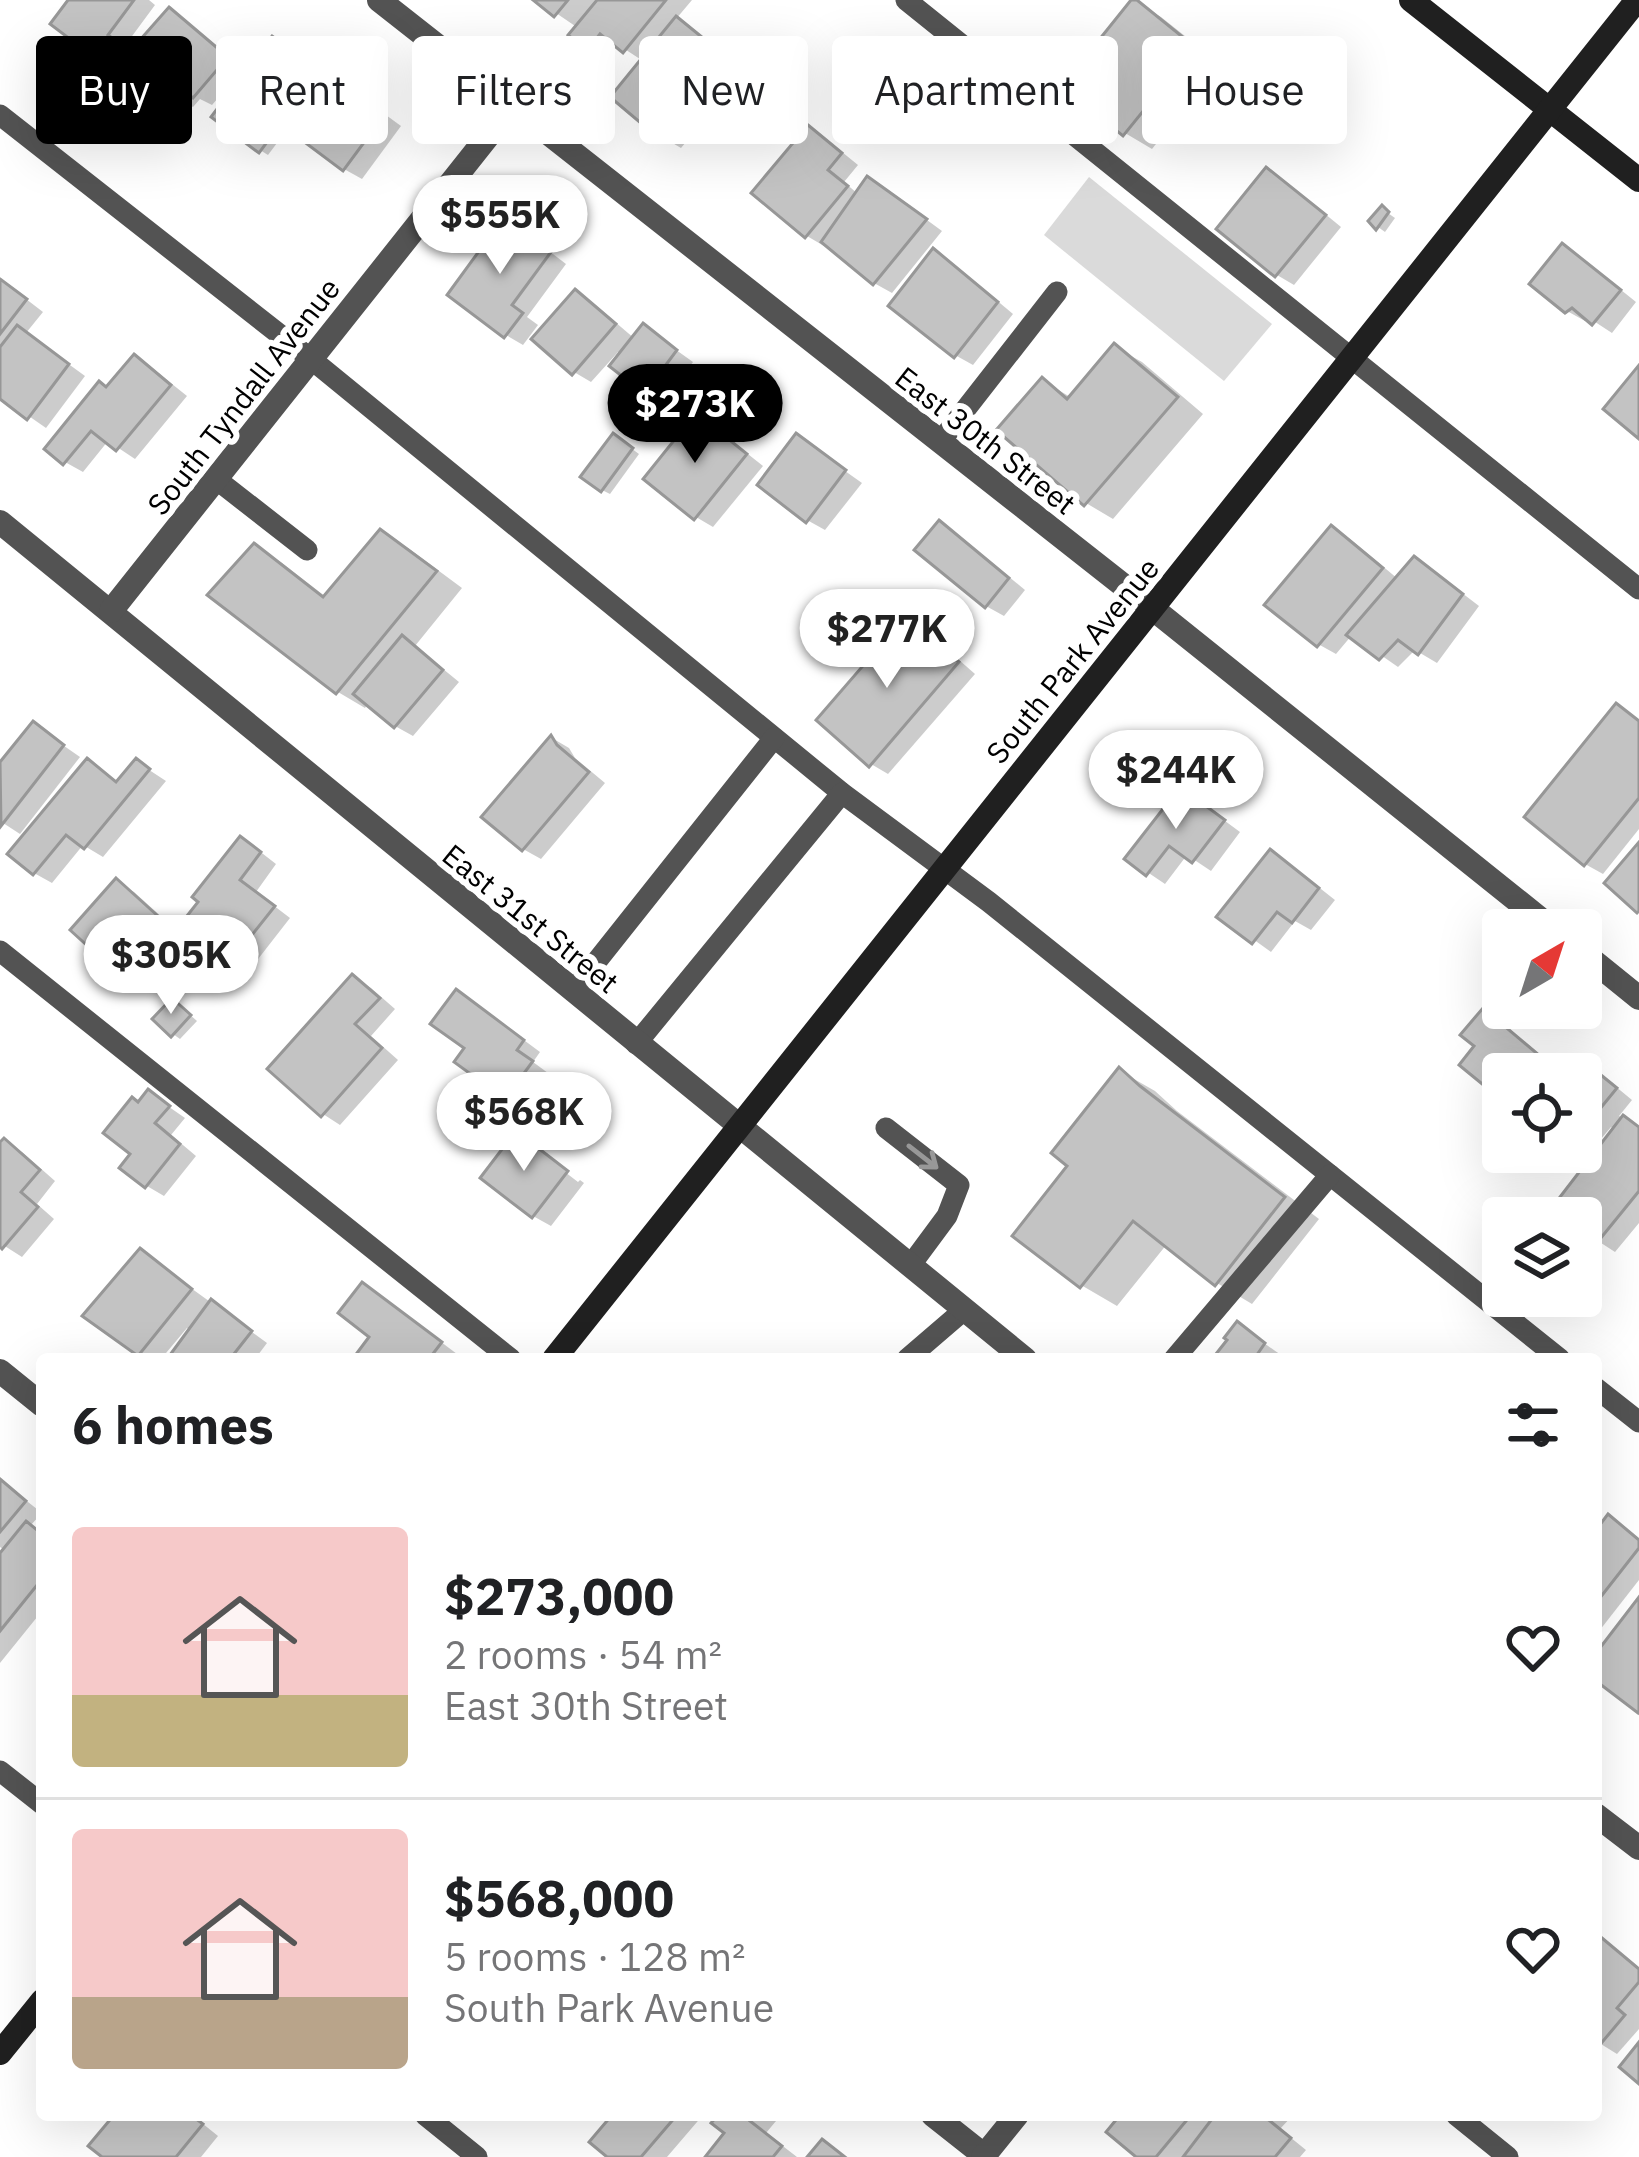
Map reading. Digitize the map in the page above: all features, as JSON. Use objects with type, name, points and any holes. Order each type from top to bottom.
[{"type":"main road","points":[[1411,0],[1639,180]]},
{"type":"main road","name":"South Park Avenue","points":[[559,1353],[1637,0]]},
{"type":"main road","points":[[0,2054],[36,2009]]},
{"type":"street","name":"East 30th Street","points":[[379,0],[424,36]]},
{"type":"street","name":"South Tyndall Avenue","points":[[111,611],[482,144]]},
{"type":"street","name":"East 30th Street","points":[[560,144],[1529,909]]},
{"type":"street","name":"East 31st Street","points":[[0,522],[1018,1353]]},
{"type":"street","points":[[1602,968],[1639,998]]},
{"type":"street","points":[[0,1371],[36,1400]]},
{"type":"street","points":[[1602,1820],[1639,1848]]},
{"type":"street","points":[[940,2121],[984,2157],[1012,2121]]},
{"type":"lane","points":[[906,0],[1639,589]]},
{"type":"lane","points":[[0,115],[311,359],[842,793],[1006,915],[1552,1353]]},
{"type":"lane","points":[[940,442],[1057,292]]},
{"type":"lane","points":[[216,479],[308,550]]},
{"type":"lane","points":[[573,991],[774,738]]},
{"type":"lane","points":[[636,1043],[842,793]]},
{"type":"lane","points":[[0,950],[504,1353]]},
{"type":"lane","points":[[886,1128],[959,1186],[947,1216],[910,1266]]},
{"type":"lane","points":[[1179,1353],[1330,1175]]},
{"type":"lane","points":[[914,1353],[964,1310]]},
{"type":"lane","points":[[1602,1393],[1639,1422]]},
{"type":"lane","points":[[0,1771],[36,1799]]},
{"type":"lane","points":[[432,2121],[477,2157]]},
{"type":"lane","points":[[1463,2121],[1508,2157]]},
{"type":"shaded area","points":[[1089,177],[1272,324],[1224,381],[1044,235]]},
{"type":"building","points":[[68,0],[134,0],[109,36],[66,36],[50,24]]},
{"type":"building","points":[[533,0],[568,0],[554,17]]},
{"type":"building","points":[[597,0],[666,0],[623,53],[615,46],[615,36],[568,35]]},
{"type":"building","points":[[1131,0],[1137,0],[1181,36],[1142,36],[1142,113],[1123,136],[1118,132],[1118,36],[1102,36]]},
{"type":"building","points":[[169,7],[216,47],[216,71],[193,98],[192,36],[143,36]]},
{"type":"building","points":[[676,16],[701,36],[660,36]]},
{"type":"building","points":[[639,61],[639,122],[615,101],[615,91]]},
{"type":"building","points":[[808,125],[842,153],[828,170],[848,186],[805,238],[751,193],[792,144],[808,144]]},
{"type":"building","points":[[307,144],[363,144],[343,171]]},
{"type":"building","points":[[1266,167],[1326,215],[1275,277],[1216,229]]},
{"type":"building","points":[[867,176],[927,219],[873,285],[821,242]]},
{"type":"building","points":[[1382,205],[1389,212],[1376,230],[1368,221]]},
{"type":"building","points":[[504,217],[551,252],[512,305],[523,313],[504,338],[447,295]]},
{"type":"building","points":[[1562,243],[1621,290],[1592,325],[1572,308],[1565,313],[1529,284]]},
{"type":"building","points":[[933,248],[998,302],[954,358],[888,306]]},
{"type":"building","points":[[0,279],[27,299],[0,334]]},
{"type":"building","points":[[575,289],[616,324],[572,375],[531,339]]},
{"type":"building","points":[[643,323],[677,350],[665,366],[682,379],[660,406],[609,366]]},
{"type":"building","points":[[17,325],[69,364],[27,420],[0,399],[0,347]]},
{"type":"building","points":[[1114,343],[1178,397],[1084,506],[996,430],[1042,377],[1067,399]]},
{"type":"building","points":[[134,354],[171,385],[116,451],[91,431],[63,465],[44,449],[99,381],[106,387]]},
{"type":"building","points":[[1639,365],[1639,439],[1603,409]]},
{"type":"building","points":[[696,413],[747,454],[694,520],[643,479]]},
{"type":"building","points":[[613,433],[633,448],[601,492],[580,477]]},
{"type":"building","points":[[796,433],[846,470],[806,523],[757,485]]},
{"type":"building","points":[[939,520],[1009,578],[985,608],[914,550]]},
{"type":"building","points":[[1331,525],[1383,568],[1317,647],[1264,605]]},
{"type":"building","points":[[380,529],[437,571],[336,694],[207,595],[254,543],[323,597]]},
{"type":"building","points":[[1414,556],[1463,594],[1418,655],[1398,640],[1379,660],[1346,635]]},
{"type":"building","points":[[906,616],[959,662],[869,767],[816,720]]},
{"type":"building","points":[[402,635],[443,670],[394,728],[353,694]]},
{"type":"building","points":[[1616,703],[1639,721],[1639,798],[1584,866],[1524,817]]},
{"type":"building","points":[[33,721],[64,745],[1,826],[0,762]]},
{"type":"building","points":[[551,735],[589,772],[522,851],[481,817]]},
{"type":"building","points":[[87,758],[116,782],[136,758],[150,769],[84,849],[66,835],[33,875],[7,854]]},
{"type":"building","points":[[1180,787],[1225,820],[1192,863],[1169,846],[1146,876],[1124,859]]},
{"type":"building","points":[[240,836],[261,852],[240,880],[275,906],[228,965],[179,926],[198,902],[192,897]]},
{"type":"building","points":[[1639,842],[1639,911],[1637,913],[1604,883]]},
{"type":"building","points":[[1270,849],[1319,888],[1292,923],[1277,912],[1252,944],[1216,917]]},
{"type":"building","points":[[116,878],[159,917],[113,969],[70,930]]},
{"type":"building","points":[[352,974],[380,998],[355,1024],[382,1048],[321,1117],[267,1069]]},
{"type":"building","points":[[456,989],[524,1040],[517,1050],[533,1061],[505,1099],[454,1062],[464,1048],[430,1024]]},
{"type":"building","points":[[172,998],[191,1015],[171,1037],[152,1019]]},
{"type":"building","points":[[1482,1009],[1482,1029],[1508,1029],[1536,1053],[1482,1053],[1482,1084],[1459,1065],[1474,1046],[1460,1035]]},
{"type":"building","points":[[1119,1067],[1285,1197],[1215,1286],[1133,1221],[1080,1288],[1012,1236],[1067,1166],[1051,1153]]},
{"type":"building","points":[[1602,1076],[1617,1088],[1602,1106]]},
{"type":"building","points":[[148,1089],[170,1106],[155,1123],[180,1144],[145,1188],[119,1168],[130,1154],[103,1133],[132,1097],[138,1102]]},
{"type":"building","points":[[1623,1115],[1639,1127],[1639,1191],[1602,1237],[1602,1197],[1560,1197],[1578,1173],[1602,1173],[1602,1142]]},
{"type":"building","points":[[516,1131],[568,1171],[532,1218],[480,1178]]},
{"type":"building","points":[[4,1138],[40,1170],[21,1192],[38,1207],[2,1249],[0,1142]]},
{"type":"building","points":[[140,1248],[192,1289],[140,1353],[82,1316]]},
{"type":"building","points":[[362,1282],[442,1342],[434,1353],[357,1353],[369,1337],[338,1313]]},
{"type":"building","points":[[211,1299],[252,1331],[235,1353],[171,1353]]},
{"type":"building","points":[[1237,1321],[1265,1343],[1258,1353],[1217,1353]]},
{"type":"building","points":[[0,1479],[26,1501],[0,1532]]},
{"type":"building","points":[[1608,1514],[1639,1540],[1639,1548],[1602,1595],[1602,1522]]},
{"type":"building","points":[[26,1521],[36,1529],[36,1586],[0,1631],[0,1553]]},
{"type":"building","points":[[1639,1597],[1638,1713],[1602,1686],[1602,1645]]},
{"type":"building","points":[[1602,1938],[1639,1969],[1639,1982],[1617,2008],[1625,2015],[1602,2042]]},
{"type":"building","points":[[1639,2042],[1639,2084],[1619,2067]]},
{"type":"building","points":[[109,2121],[203,2124],[176,2157],[102,2157],[88,2146]]},
{"type":"building","points":[[607,2121],[672,2121],[641,2157],[607,2157],[589,2142]]},
{"type":"building","points":[[750,2121],[782,2146],[773,2157],[705,2157],[724,2133],[711,2123]]},
{"type":"building","points":[[1115,2121],[1186,2121],[1156,2157],[1136,2157],[1106,2132]]},
{"type":"building","points":[[1210,2121],[1270,2121],[1291,2138],[1275,2157],[1183,2157]]},
{"type":"building","points":[[822,2139],[845,2157],[807,2157]]}]
